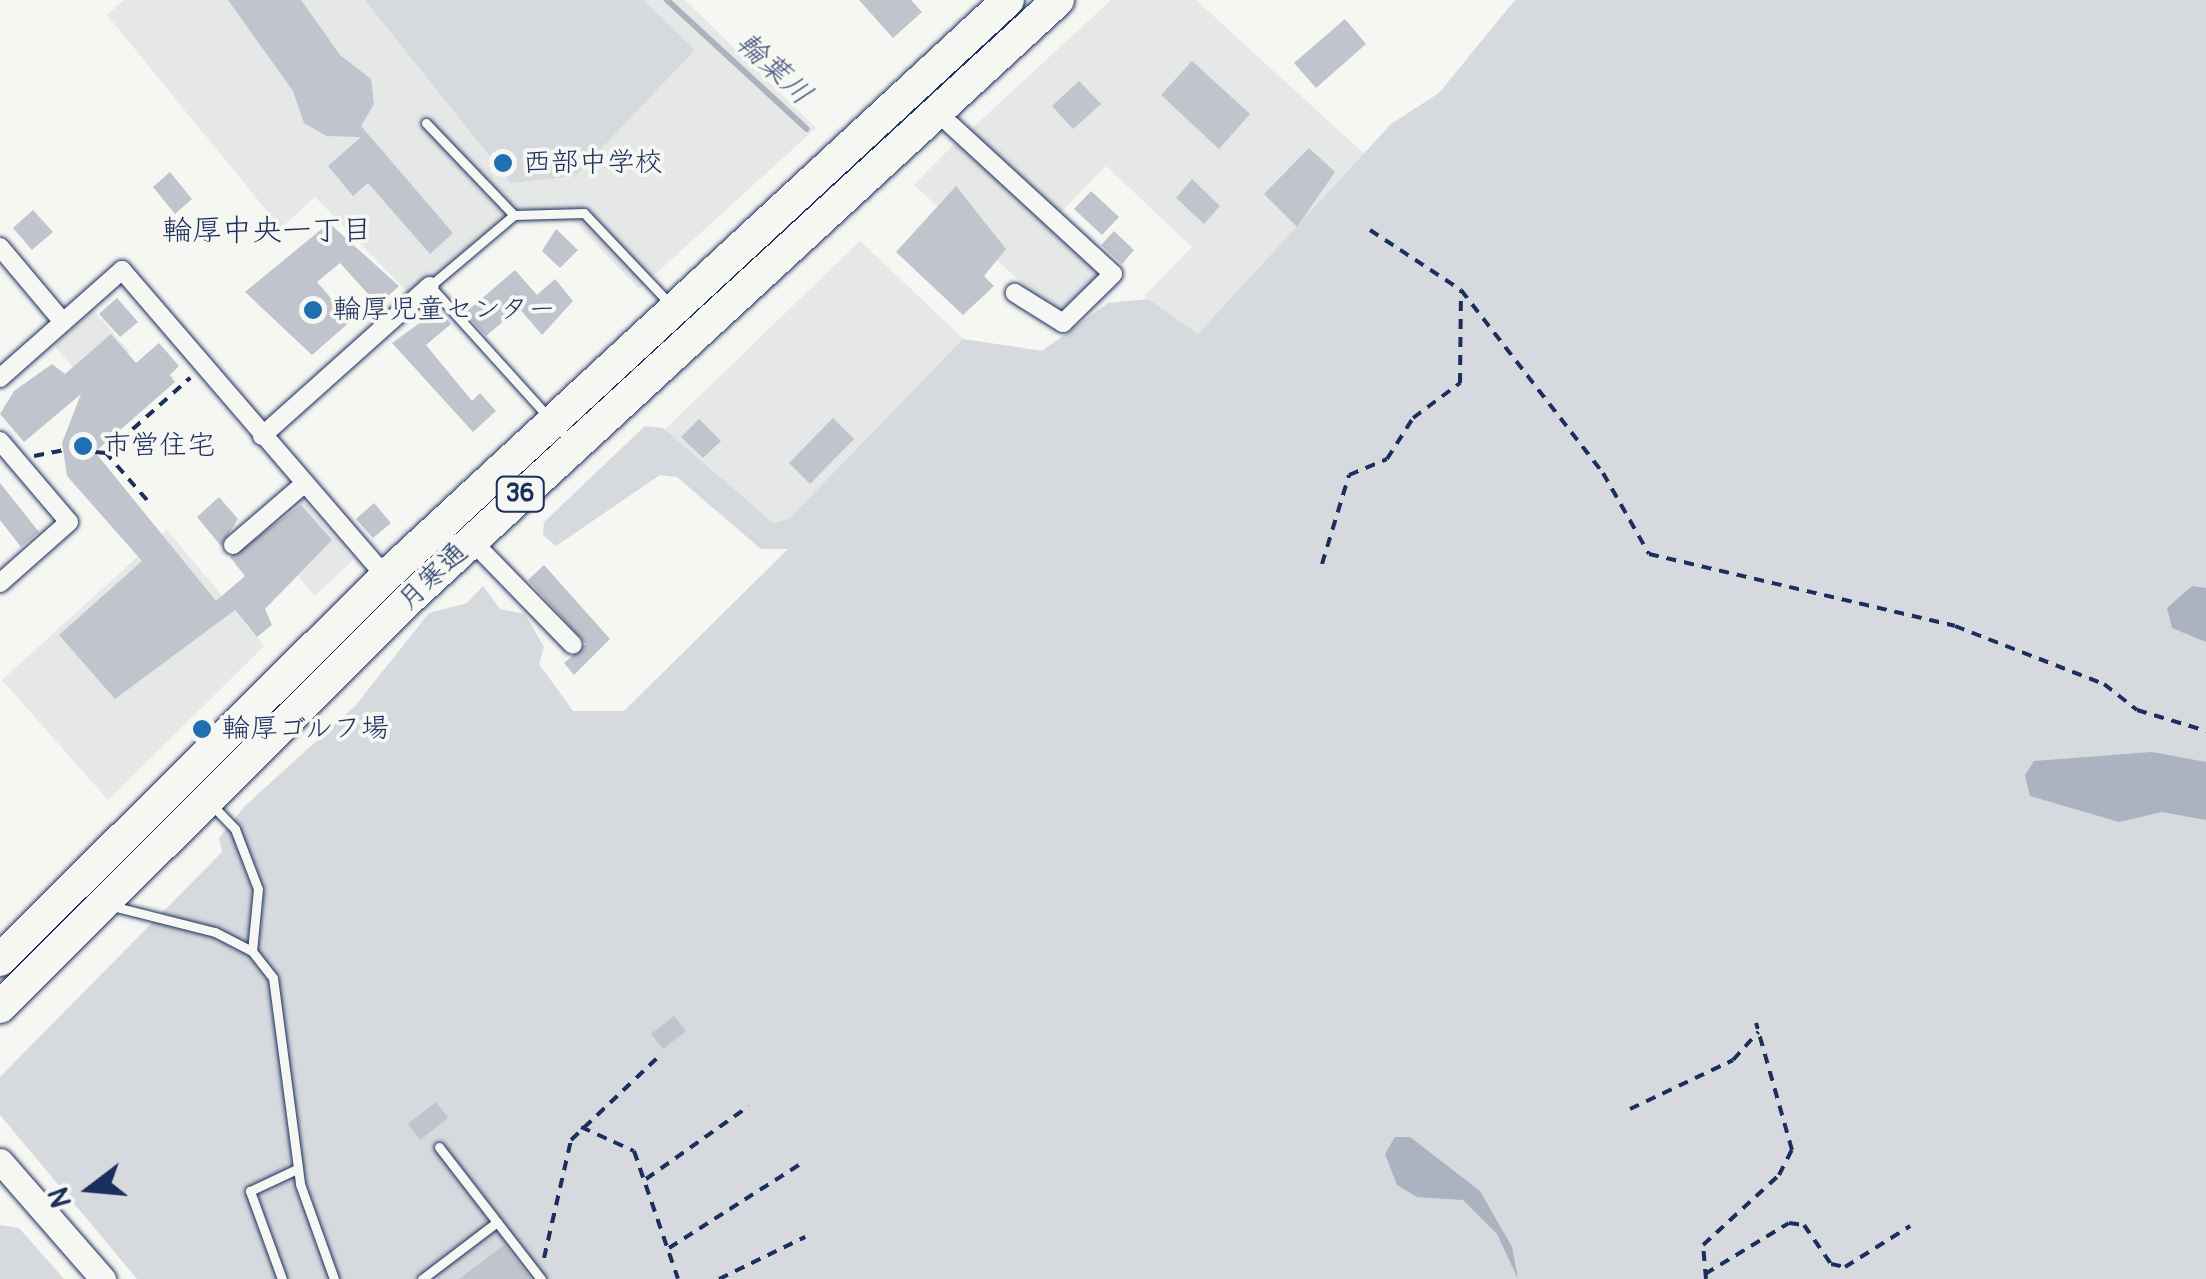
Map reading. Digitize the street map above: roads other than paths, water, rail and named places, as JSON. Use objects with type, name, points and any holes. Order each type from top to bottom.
[{"type":"highway","name":"月寒通","points":[[0,1007],[206,800],[396,589],[472,540],[674,308],[1008,0]]},
{"type":"highway","name":"月寒通","points":[[0,960],[562,433],[697,332],[1058,0]]},
{"type":"street","points":[[937,112],[1113,274],[1064,323],[1015,293]]},
{"type":"street","points":[[0,248],[63,322]]},
{"type":"street","points":[[0,378],[122,270],[396,589]]},
{"type":"street","points":[[262,436],[430,286]]},
{"type":"street","points":[[0,440],[69,522],[0,583]]},
{"type":"street","points":[[233,544],[305,483]]},
{"type":"street","points":[[472,540],[573,645]]},
{"type":"street","points":[[0,1162],[103,1279]]},
{"type":"lane","points":[[426,123],[514,214]]},
{"type":"lane","points":[[562,433],[430,286],[514,214],[584,213],[697,332]]},
{"type":"lane","points":[[206,800],[235,829],[258,889],[252,950],[281,999],[297,1169],[334,1279]]},
{"type":"lane","points":[[103,903],[252,950]]},
{"type":"lane","points":[[439,1147],[540,1278]]},
{"type":"lane","points":[[282,1279],[250,1190],[297,1169]]},
{"type":"lane","points":[[422,1279],[497,1222]]},
{"type":"waterway","name":"輪葉川","points":[[667,0],[807,129]]},
{"type":"place","name":"西部中学校","points":[[503,163]]},
{"type":"place","name":"輪厚児童センター","points":[[313,310]]},
{"type":"place","name":"市営住宅","points":[[83,446]]},
{"type":"place","name":"輪厚ゴルフ場","points":[[202,729]]},
{"type":"district","name":"輪厚中央一丁目","points":[[267,231]]}]
